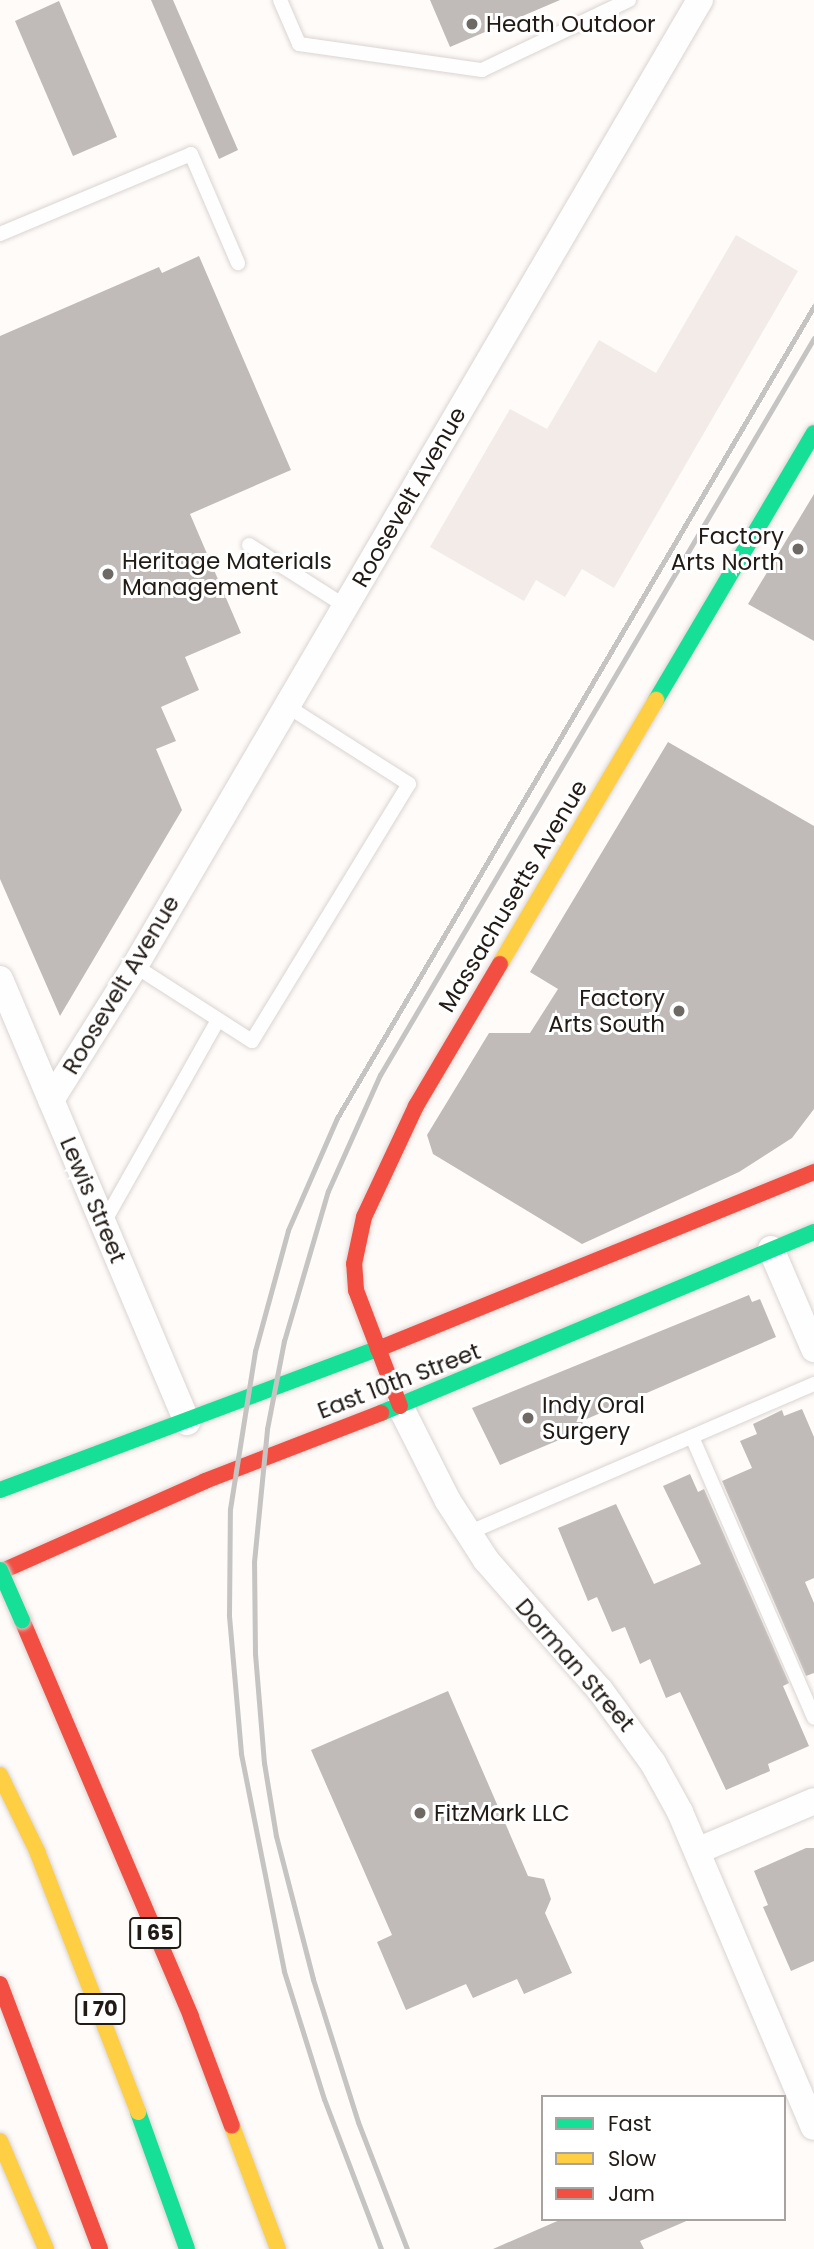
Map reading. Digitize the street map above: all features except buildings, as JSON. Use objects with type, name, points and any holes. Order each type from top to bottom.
[{"type":"main road","name":"Massachusetts Avenue","points":[[400,1406],[359,1302],[354,1264],[364,1217],[416,1106],[814,433]]},
{"type":"main road","name":"East 10th Street","points":[[0,1490],[187,1422],[569,1276],[814,1172]]},
{"type":"main road","name":"East 10th Street","points":[[0,1571],[249,1462],[400,1406],[814,1232]]},
{"type":"main road","name":"I 65","points":[[0,1571],[191,2017],[278,2249]]},
{"type":"main road","name":"I 70","points":[[0,1775],[37,1851],[97,2000],[187,2249]]},
{"type":"main road","points":[[0,1984],[100,2249]]},
{"type":"main road","points":[[0,2141],[46,2249]]},
{"type":"street","name":"Roosevelt Avenue","points":[[51,1100],[135,966],[700,0]]},
{"type":"street","name":"Lewis Street","points":[[0,979],[187,1422]]},
{"type":"street","points":[[771,1249],[814,1349]]},
{"type":"street","name":"Dorman Street","points":[[400,1406],[468,1533],[501,1579],[635,1735],[697,1851],[811,2113]]},
{"type":"street","points":[[697,1851],[814,1801]]},
{"type":"lane","points":[[280,0],[299,44],[482,70],[629,0]]},
{"type":"lane","points":[[0,234],[191,154],[238,263]]},
{"type":"lane","points":[[249,545],[345,606]]},
{"type":"lane","points":[[135,966],[252,1041],[409,784],[287,706]]},
{"type":"lane","points":[[103,1224],[218,1020]]},
{"type":"lane","points":[[468,1533],[814,1384]]},
{"type":"lane","points":[[692,1437],[814,1718]]},
{"type":"shaded area","points":[[736,235],[798,271],[614,588],[582,569],[565,597],[536,580],[524,601],[430,547],[510,409],[547,429],[599,340],[656,373]]},
{"type":"railway","points":[[381,2249],[324,2099],[284,1971],[241,1753],[229,1615],[230,1509],[255,1351],[288,1230],[337,1118],[814,306]]},
{"type":"railway","points":[[407,2249],[358,2122],[313,1979],[276,1836],[264,1763],[255,1654],[254,1562],[267,1429],[284,1341],[328,1191],[380,1075],[814,338]]},
{"type":"traffic: fast","points":[[656,700],[814,433]]},
{"type":"traffic: fast","points":[[381,1413],[814,1232]]},
{"type":"traffic: fast","points":[[0,1490],[378,1349]]},
{"type":"traffic: fast","points":[[0,1570],[22,1620]]},
{"type":"traffic: fast","points":[[138,2112],[187,2249]]},
{"type":"traffic: slow","points":[[500,964],[656,700]]},
{"type":"traffic: slow","points":[[0,1775],[37,1851],[138,2112]]},
{"type":"traffic: slow","points":[[232,2126],[278,2249]]},
{"type":"traffic: slow","points":[[0,2141],[46,2249]]},
{"type":"traffic: jam","points":[[400,1406],[356,1290],[354,1264],[364,1217],[416,1106],[500,964]]},
{"type":"traffic: jam","points":[[378,1349],[814,1172]]},
{"type":"traffic: jam","points":[[0,1572],[205,1481],[381,1413]]},
{"type":"traffic: jam","points":[[22,1620],[191,2017],[232,2126]]},
{"type":"traffic: jam","points":[[0,1984],[100,2249]]},
{"type":"place","name":"Heath Outdoor","points":[[472,24]]},
{"type":"place","name":"Factory Arts North","points":[[798,549]]},
{"type":"place","name":"Heritage Materials Management","points":[[108,574]]},
{"type":"place","name":"Factory Arts South","points":[[679,1011]]},
{"type":"place","name":"Indy Oral Surgery","points":[[528,1418]]},
{"type":"place","name":"FitzMark LLC","points":[[420,1813]]}]
